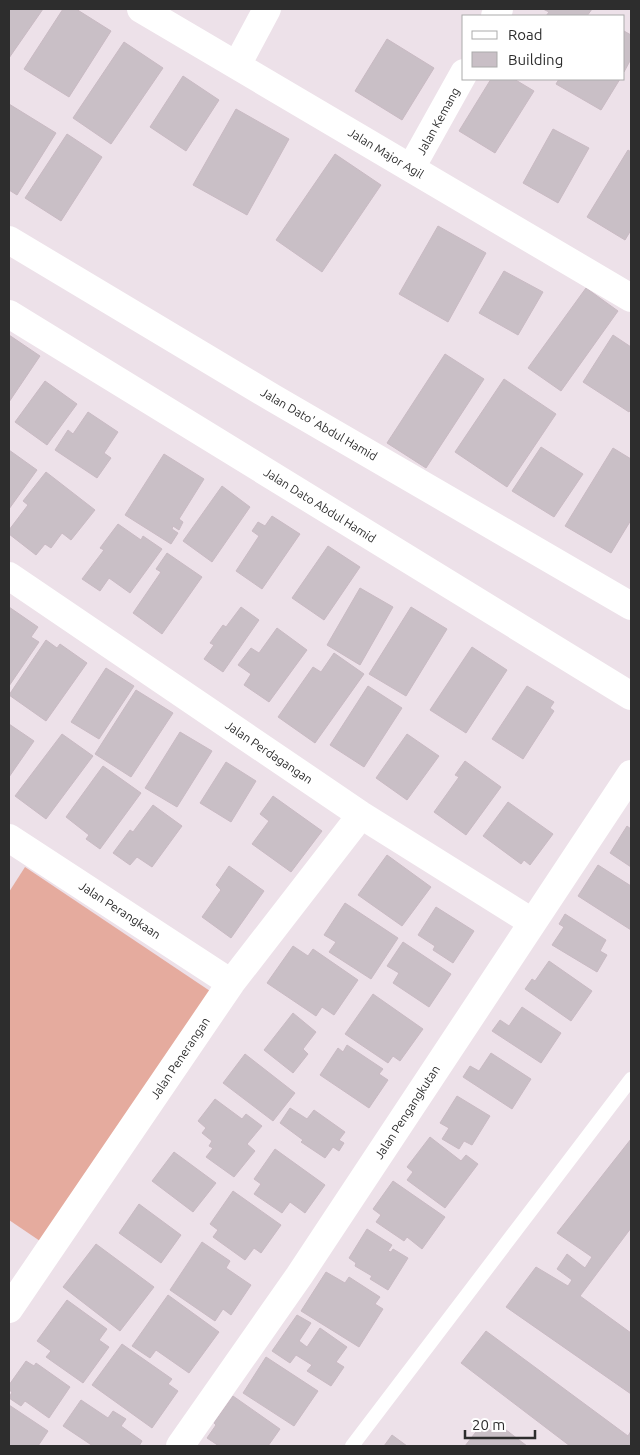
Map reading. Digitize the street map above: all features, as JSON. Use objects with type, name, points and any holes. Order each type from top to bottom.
[{"type":"street","name":"Jalan Major Agil","points":[[141,9],[631,298]]},
{"type":"street","points":[[237,65],[267,9]]},
{"type":"street","name":"Jalan Kemang","points":[[411,168],[462,77]]},
{"type":"street","name":"Jalan Dato' Abdul Hamid","points":[[9,240],[273,398],[631,606]]},
{"type":"street","name":"Jalan Dato Abdul Hamid","points":[[9,314],[631,696]]},
{"type":"street","name":"Jalan Perdagangan","points":[[9,576],[361,815],[532,922]]},
{"type":"street","name":"Jalan Pengangkutan","points":[[180,1446],[299,1276],[631,774]]},
{"type":"street","name":"Jalan Penerangan","points":[[9,1309],[231,982],[361,815]]},
{"type":"street","name":"Jalan Perangkaan","points":[[9,838],[231,982]]},
{"type":"lane","points":[[352,1446],[631,1079]]},
{"type":"shaded area","points":[[25,867],[210,991],[40,1241],[9,1220],[9,892]]},
{"type":"building","points":[[9,9],[43,9],[9,58]]},
{"type":"building","points":[[63,9],[76,9],[111,31],[69,97],[24,69]]},
{"type":"building","points":[[543,9],[592,9],[588,15],[547,15],[549,12]]},
{"type":"building","points":[[625,32],[631,35],[631,59],[625,70]]},
{"type":"building","points":[[387,39],[434,68],[402,120],[355,91]]},
{"type":"building","points":[[124,42],[163,68],[111,144],[73,118]]},
{"type":"building","points":[[183,76],[219,100],[186,151],[150,127]]},
{"type":"building","points":[[490,80],[516,80],[534,91],[495,153],[459,131]]},
{"type":"building","points":[[558,80],[619,80],[601,110],[556,84]]},
{"type":"building","points":[[9,104],[56,133],[17,195],[9,190]]},
{"type":"building","points":[[236,109],[289,139],[247,215],[193,185]]},
{"type":"building","points":[[553,129],[589,148],[558,203],[523,183]]},
{"type":"building","points":[[67,134],[102,157],[61,221],[25,198]]},
{"type":"building","points":[[628,150],[631,152],[631,230],[625,240],[587,217]]},
{"type":"building","points":[[335,154],[381,185],[322,272],[276,240]]},
{"type":"building","points":[[438,226],[486,253],[448,322],[399,294]]},
{"type":"building","points":[[504,271],[543,292],[518,335],[479,313]]},
{"type":"building","points":[[586,288],[618,311],[561,391],[528,368]]},
{"type":"building","points":[[9,335],[40,356],[9,402]]},
{"type":"building","points":[[613,335],[631,347],[631,409],[629,412],[583,382]]},
{"type":"building","points":[[445,354],[484,379],[426,468],[387,443]]},
{"type":"building","points":[[504,379],[556,414],[507,487],[455,452]]},
{"type":"building","points":[[45,381],[77,404],[47,445],[15,422]]},
{"type":"building","points":[[88,412],[118,432],[104,453],[111,458],[97,478],[55,450],[68,430],[73,434]]},
{"type":"building","points":[[541,447],[583,474],[554,517],[512,491]]},
{"type":"building","points":[[613,448],[631,459],[631,520],[611,553],[565,526]]},
{"type":"building","points":[[9,450],[37,470],[9,509]]},
{"type":"building","points":[[164,454],[204,479],[179,519],[183,522],[179,530],[173,526],[172,529],[178,533],[171,544],[125,515]]},
{"type":"building","points":[[46,472],[95,510],[71,540],[62,533],[51,548],[45,544],[36,555],[9,534],[9,530],[28,505],[23,501]]},
{"type":"building","points":[[222,486],[250,507],[212,562],[183,541]]},
{"type":"building","points":[[272,516],[300,534],[262,589],[236,571],[259,536],[252,531],[258,522],[265,526]]},
{"type":"building","points":[[118,524],[141,540],[143,536],[162,549],[130,593],[109,578],[100,591],[82,579],[104,550],[100,548]]},
{"type":"building","points":[[328,546],[360,567],[324,620],[292,598]]},
{"type":"building","points":[[167,553],[202,577],[162,634],[133,613],[161,572],[156,569]]},
{"type":"building","points":[[360,588],[393,607],[360,665],[327,645]]},
{"type":"building","points":[[9,607],[38,627],[31,637],[39,642],[9,686]]},
{"type":"building","points":[[241,607],[259,620],[223,672],[204,659],[214,645],[210,643],[223,625],[226,627]]},
{"type":"building","points":[[411,607],[447,629],[406,696],[369,674]]},
{"type":"building","points":[[277,628],[307,650],[269,702],[244,685],[251,674],[238,665],[251,648],[259,653]]},
{"type":"building","points":[[46,640],[57,648],[60,644],[87,663],[46,721],[9,695]]},
{"type":"building","points":[[472,647],[507,670],[466,733],[430,710]]},
{"type":"building","points":[[334,653],[364,674],[315,743],[278,717],[313,667],[321,672]]},
{"type":"building","points":[[106,668],[134,686],[99,739],[71,722]]},
{"type":"building","points":[[368,686],[402,708],[364,767],[330,745]]},
{"type":"building","points":[[527,686],[554,702],[550,708],[554,711],[523,759],[492,739]]},
{"type":"building","points":[[136,690],[173,713],[131,777],[95,754]]},
{"type":"building","points":[[9,724],[34,741],[9,777]]},
{"type":"building","points":[[180,732],[212,751],[177,807],[145,788]]},
{"type":"building","points":[[62,734],[93,756],[46,819],[15,796]]},
{"type":"building","points":[[407,734],[439,756],[407,800],[376,778]]},
{"type":"building","points":[[465,761],[501,787],[466,835],[434,812],[459,777],[455,775]]},
{"type":"building","points":[[226,762],[256,781],[231,822],[200,803]]},
{"type":"building","points":[[103,766],[141,793],[100,849],[86,839],[89,835],[66,817]]},
{"type":"building","points":[[273,796],[322,831],[291,872],[252,844],[269,821],[260,814]]},
{"type":"building","points":[[508,802],[553,834],[530,865],[524,860],[521,864],[483,836]]},
{"type":"building","points":[[153,805],[182,826],[152,867],[137,857],[130,865],[113,853],[130,830],[133,832]]},
{"type":"building","points":[[627,826],[631,829],[631,867],[610,853]]},
{"type":"building","points":[[387,855],[431,887],[402,926],[358,895]]},
{"type":"building","points":[[598,865],[631,886],[631,930],[578,896]]},
{"type":"building","points":[[229,866],[264,891],[231,938],[202,917],[221,890],[216,885]]},
{"type":"building","points":[[345,903],[398,938],[371,979],[329,952],[336,942],[324,935]]},
{"type":"building","points":[[436,907],[474,931],[453,963],[433,950],[435,946],[418,935]]},
{"type":"building","points":[[565,914],[606,940],[600,951],[607,955],[597,972],[552,945],[564,927],[559,924]]},
{"type":"building","points":[[403,942],[451,974],[429,1007],[393,983],[399,973],[387,966]]},
{"type":"building","points":[[293,946],[308,956],[313,949],[358,980],[334,1015],[322,1007],[316,1016],[267,983]]},
{"type":"building","points":[[549,961],[592,991],[571,1021],[525,989],[532,979],[535,981]]},
{"type":"building","points":[[373,994],[423,1029],[400,1061],[393,1056],[388,1063],[345,1034]]},
{"type":"building","points":[[522,1007],[561,1033],[541,1063],[492,1031],[500,1020],[509,1026]]},
{"type":"building","points":[[293,1013],[316,1032],[303,1049],[308,1054],[293,1073],[264,1050]]},
{"type":"building","points":[[347,1045],[383,1069],[379,1074],[388,1080],[369,1108],[320,1075],[338,1048],[343,1052]]},
{"type":"building","points":[[491,1053],[531,1079],[512,1109],[463,1077],[470,1066],[479,1071]]},
{"type":"building","points":[[245,1054],[295,1093],[273,1121],[223,1083]]},
{"type":"building","points":[[457,1096],[490,1116],[472,1145],[464,1141],[459,1149],[442,1139],[449,1128],[440,1123]]},
{"type":"building","points":[[215,1099],[242,1119],[246,1114],[262,1126],[247,1144],[255,1151],[234,1177],[206,1157],[213,1148],[209,1146],[212,1141],[202,1133],[206,1128],[198,1121]]},
{"type":"building","points":[[290,1108],[307,1119],[314,1110],[345,1132],[339,1140],[344,1143],[339,1151],[333,1147],[325,1158],[301,1142],[303,1140],[280,1123]]},
{"type":"building","points":[[430,1137],[461,1161],[466,1155],[478,1164],[445,1208],[407,1180],[413,1172],[407,1167]]},
{"type":"building","points":[[631,1139],[631,1228],[580,1296],[631,1333],[631,1394],[506,1307],[536,1267],[568,1286],[572,1280],[557,1269],[567,1254],[585,1268],[592,1257],[557,1233]]},
{"type":"building","points":[[275,1149],[325,1185],[305,1213],[290,1202],[282,1213],[254,1194],[261,1184],[254,1179]]},
{"type":"building","points":[[174,1152],[216,1183],[193,1212],[152,1181]]},
{"type":"building","points":[[393,1181],[445,1217],[422,1249],[407,1237],[404,1241],[376,1222],[381,1215],[373,1209]]},
{"type":"building","points":[[233,1191],[281,1225],[261,1253],[254,1248],[245,1260],[213,1237],[218,1230],[210,1224]]},
{"type":"building","points":[[139,1204],[181,1235],[161,1263],[119,1233]]},
{"type":"building","points":[[367,1229],[392,1245],[388,1251],[391,1252],[393,1249],[408,1258],[388,1290],[370,1279],[372,1276],[355,1266],[356,1263],[349,1258]]},
{"type":"building","points":[[202,1242],[230,1261],[226,1268],[251,1285],[231,1315],[223,1309],[215,1321],[170,1290]]},
{"type":"building","points":[[96,1244],[154,1287],[120,1331],[63,1287]]},
{"type":"building","points":[[326,1272],[345,1283],[349,1277],[380,1297],[375,1304],[383,1309],[359,1347],[301,1311]]},
{"type":"building","points":[[168,1295],[219,1332],[189,1373],[156,1350],[150,1358],[132,1346]]},
{"type":"building","points":[[67,1300],[107,1329],[99,1340],[109,1347],[83,1383],[46,1357],[51,1351],[37,1341]]},
{"type":"building","points":[[297,1315],[311,1323],[299,1341],[307,1347],[320,1328],[347,1347],[336,1362],[344,1367],[331,1386],[307,1371],[312,1365],[296,1355],[290,1363],[272,1351]]},
{"type":"building","points":[[486,1331],[628,1436],[631,1431],[631,1446],[570,1446],[461,1363]]},
{"type":"building","points":[[122,1344],[172,1379],[168,1384],[178,1391],[152,1428],[92,1385]]},
{"type":"building","points":[[266,1357],[318,1391],[294,1426],[243,1393]]},
{"type":"building","points":[[26,1361],[34,1366],[36,1363],[70,1387],[49,1418],[25,1401],[21,1406],[9,1398],[12,1392],[9,1390],[9,1385]]},
{"type":"building","points":[[233,1396],[280,1429],[268,1446],[219,1446],[207,1438],[216,1425],[214,1423]]},
{"type":"building","points":[[81,1400],[108,1418],[113,1411],[126,1419],[121,1426],[142,1441],[139,1446],[93,1446],[63,1426]]},
{"type":"building","points":[[9,1405],[48,1431],[38,1446],[9,1446]]},
{"type":"building","points":[[497,1423],[527,1446],[465,1446],[482,1424],[491,1431]]},
{"type":"building","points":[[392,1435],[407,1446],[384,1446]]}]
